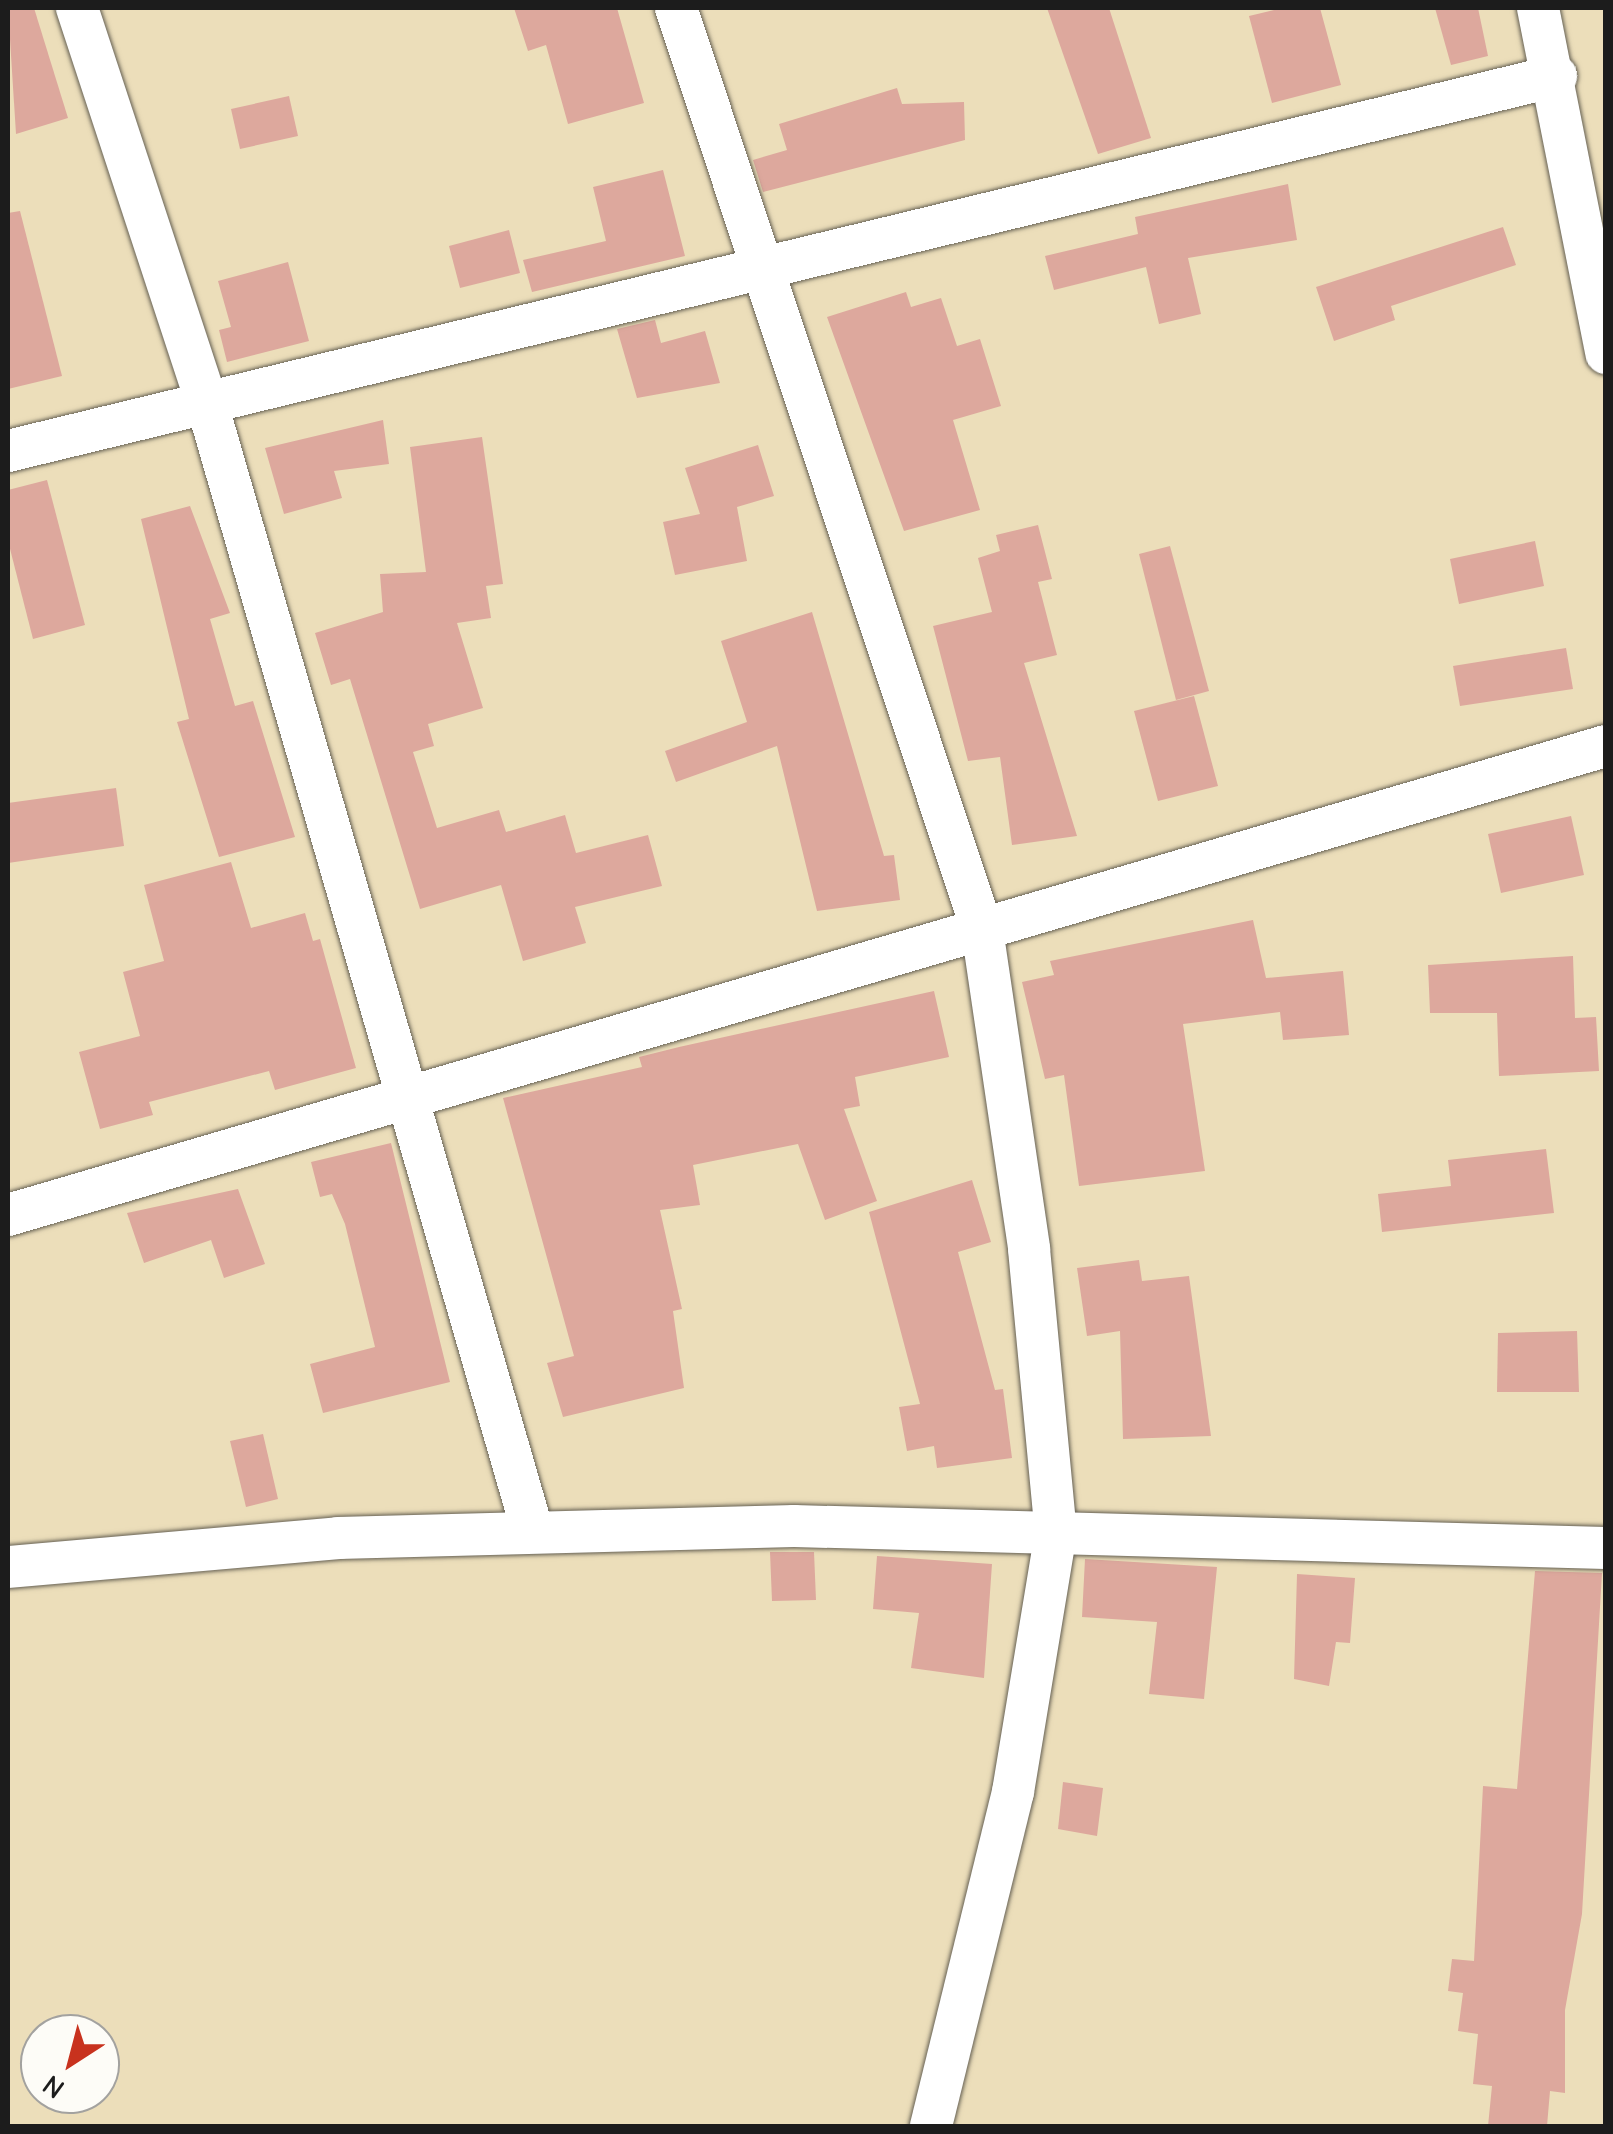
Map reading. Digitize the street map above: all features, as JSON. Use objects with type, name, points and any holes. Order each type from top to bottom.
[{"type":"street","points":[[77,8],[206,404],[414,1096],[532,1529]]},
{"type":"street","points":[[676,8],[982,929],[1028,1248],[1056,1532],[1013,1792],[932,2126]]},
{"type":"street","points":[[1538,8],[1556,76],[1606,353]]},
{"type":"street","points":[[8,451],[1556,76]]},
{"type":"street","points":[[8,1215],[1606,746]]},
{"type":"street","points":[[8,1567],[532,1529],[1056,1532],[1606,1548]]},
{"type":"building","points":[[8,8],[34,8],[68,118],[16,134]]},
{"type":"building","points":[[514,8],[617,8],[644,103],[568,124],[546,45],[528,51]]},
{"type":"building","points":[[1047,8],[1109,8],[1151,138],[1098,154]]},
{"type":"building","points":[[1282,8],[1320,8],[1341,85],[1272,103],[1249,16]]},
{"type":"building","points":[[1435,8],[1478,8],[1488,56],[1451,65]]},
{"type":"building","points":[[897,88],[902,104],[964,102],[965,140],[763,192],[753,160],[787,150],[779,124]]},
{"type":"building","points":[[289,96],[298,136],[240,149],[231,109]]},
{"type":"building","points":[[663,170],[685,256],[532,292],[523,260],[606,241],[593,187]]},
{"type":"building","points":[[1288,184],[1297,240],[1188,258],[1201,314],[1159,324],[1146,267],[1054,290],[1045,256],[1138,234],[1135,217]]},
{"type":"building","points":[[20,211],[62,376],[8,389],[8,213]]},
{"type":"building","points":[[1503,227],[1516,265],[1391,306],[1395,320],[1334,341],[1316,287]]},
{"type":"building","points":[[509,230],[520,273],[460,288],[449,246]]},
{"type":"building","points":[[288,262],[309,341],[227,362],[219,330],[231,327],[218,281]]},
{"type":"building","points":[[906,292],[911,307],[941,298],[957,346],[980,339],[1001,406],[953,420],[980,510],[904,531],[827,317]]},
{"type":"building","points":[[655,320],[661,343],[705,331],[720,383],[637,398],[617,329]]},
{"type":"building","points":[[383,420],[389,464],[334,471],[342,498],[284,514],[265,448]]},
{"type":"building","points":[[482,437],[503,584],[486,586],[491,618],[457,623],[483,708],[428,724],[434,746],[413,752],[437,828],[499,810],[506,832],[565,815],[576,853],[648,835],[662,886],[575,907],[586,943],[523,961],[501,885],[420,909],[350,679],[331,685],[315,633],[383,612],[380,574],[426,572],[410,447]]},
{"type":"building","points":[[758,445],[774,496],[737,507],[747,561],[675,575],[663,522],[700,514],[685,468]]},
{"type":"building","points":[[47,480],[85,625],[33,639],[8,541],[8,490]]},
{"type":"building","points":[[190,506],[230,613],[210,619],[235,706],[253,701],[295,837],[219,857],[177,722],[189,719],[141,519]]},
{"type":"building","points":[[1038,525],[1052,579],[1038,582],[1057,655],[1024,663],[1077,836],[1012,845],[1000,757],[968,761],[933,626],[992,612],[978,558],[1000,551],[996,535]]},
{"type":"building","points":[[1535,541],[1544,586],[1459,604],[1450,559]]},
{"type":"building","points":[[1170,546],[1209,691],[1176,700],[1139,554]]},
{"type":"building","points":[[812,612],[884,856],[894,855],[900,900],[817,911],[777,746],[676,782],[665,751],[747,722],[721,641]]},
{"type":"building","points":[[1566,648],[1573,689],[1460,706],[1453,666]]},
{"type":"building","points":[[1194,696],[1218,786],[1158,801],[1134,711]]},
{"type":"building","points":[[116,788],[124,846],[8,863],[8,803]]},
{"type":"building","points":[[1571,816],[1584,875],[1501,893],[1488,834]]},
{"type":"building","points":[[231,862],[251,928],[305,913],[313,941],[320,939],[356,1068],[275,1090],[269,1071],[149,1102],[153,1115],[100,1129],[79,1052],[140,1036],[123,972],[164,961],[144,885]]},
{"type":"building","points":[[1253,920],[1266,978],[1343,971],[1349,1035],[1283,1040],[1280,1012],[1183,1024],[1205,1171],[1079,1186],[1064,1075],[1045,1079],[1022,982],[1054,975],[1050,961]]},
{"type":"building","points":[[1573,956],[1575,1018],[1596,1017],[1599,1071],[1499,1076],[1497,1013],[1430,1013],[1428,965]]},
{"type":"building","points":[[934,991],[949,1057],[855,1077],[860,1106],[844,1109],[877,1201],[825,1220],[798,1144],[693,1165],[700,1205],[660,1210],[682,1309],[673,1311],[684,1388],[563,1417],[547,1363],[574,1356],[503,1098],[642,1067],[639,1057],[679,1047]]},
{"type":"building","points":[[391,1143],[450,1382],[323,1413],[310,1364],[375,1347],[345,1224],[332,1194],[320,1197],[311,1162]]},
{"type":"building","points":[[1546,1149],[1554,1213],[1382,1232],[1378,1194],[1451,1186],[1448,1160]]},
{"type":"building","points":[[972,1180],[991,1242],[958,1252],[995,1390],[1003,1389],[1012,1458],[937,1468],[934,1446],[907,1451],[899,1407],[920,1404],[869,1212]]},
{"type":"building","points":[[238,1189],[265,1264],[224,1278],[211,1240],[144,1263],[127,1213]]},
{"type":"building","points":[[1139,1260],[1142,1281],[1189,1276],[1211,1436],[1123,1439],[1120,1331],[1087,1336],[1077,1268]]},
{"type":"building","points":[[1577,1331],[1579,1392],[1497,1392],[1498,1333]]},
{"type":"building","points":[[263,1434],[278,1499],[246,1507],[230,1441]]},
{"type":"building","points":[[770,1552],[814,1552],[816,1600],[772,1601]]},
{"type":"building","points":[[877,1556],[992,1564],[984,1678],[911,1668],[919,1613],[873,1609]]},
{"type":"building","points":[[1085,1559],[1217,1567],[1204,1699],[1149,1694],[1157,1622],[1082,1617]]},
{"type":"building","points":[[1535,1571],[1602,1573],[1582,1914],[1565,2010],[1565,2093],[1550,2091],[1547,2126],[1488,2126],[1492,2086],[1473,2084],[1478,2034],[1458,2031],[1463,1993],[1448,1991],[1452,1959],[1474,1961],[1483,1786],[1517,1789]]},
{"type":"building","points":[[1297,1574],[1355,1578],[1350,1643],[1336,1642],[1329,1686],[1294,1679]]},
{"type":"building","points":[[1063,1782],[1103,1788],[1097,1836],[1058,1829]]}]
